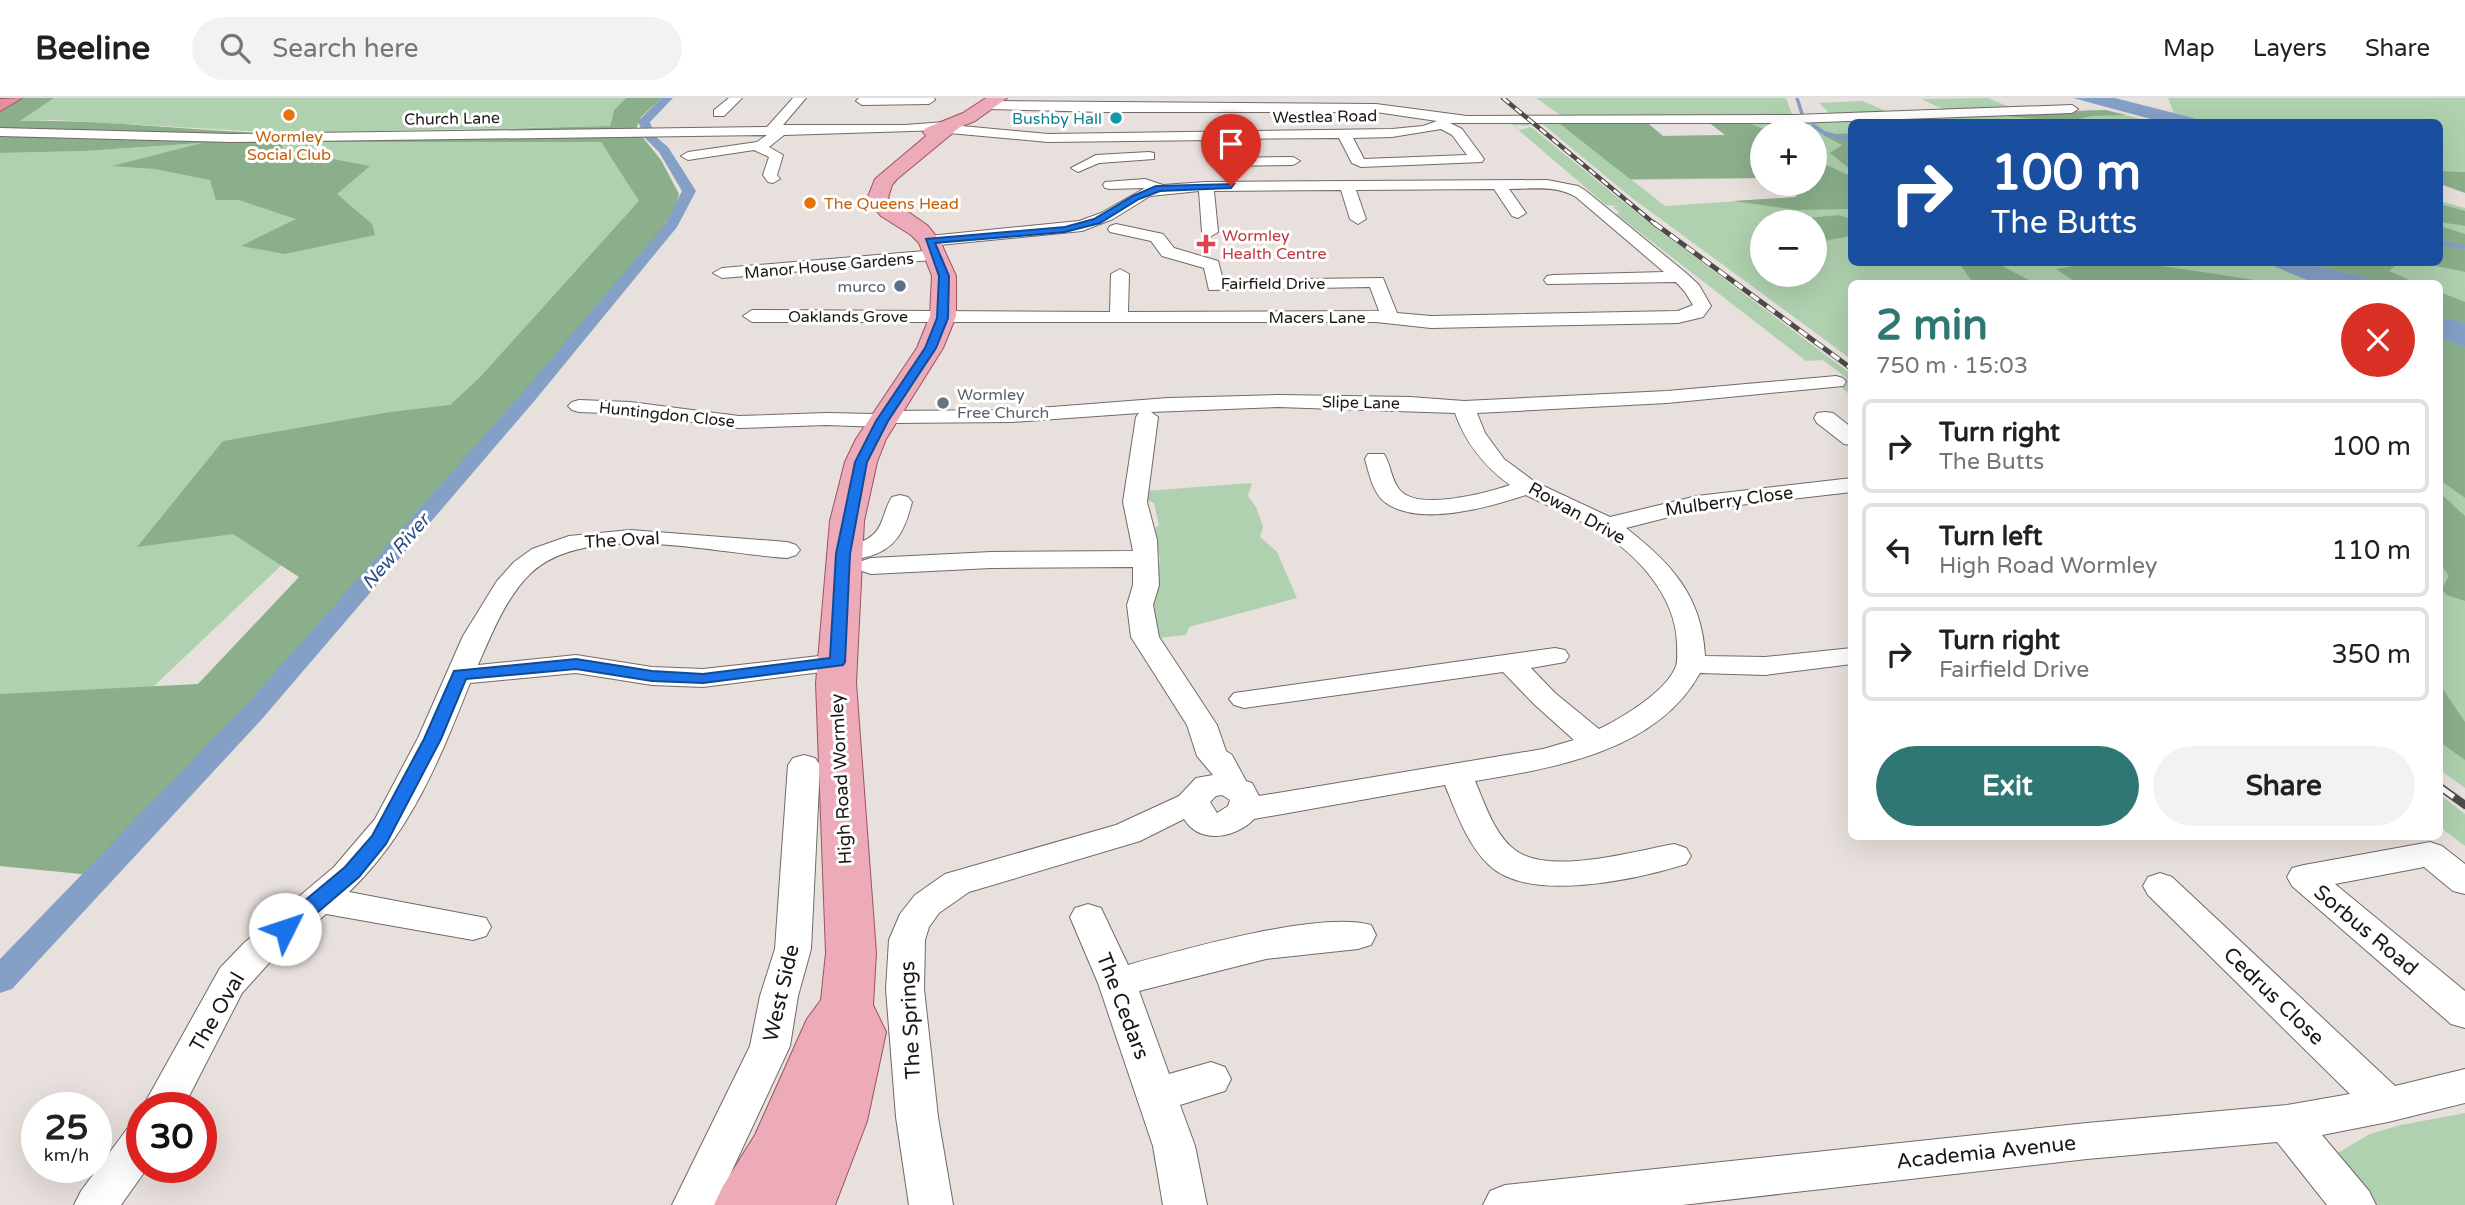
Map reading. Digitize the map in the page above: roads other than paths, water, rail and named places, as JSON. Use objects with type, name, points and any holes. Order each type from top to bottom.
[{"type":"highway","points":[[0,106],[13,98]]},
{"type":"main road","points":[[933,248],[919,230],[889,211],[877,199],[882,183],[933,132],[994,101]]},
{"type":"main road","name":"High Road Wormley","points":[[847,1005],[850,953],[841,801],[837,662],[857,560],[861,462],[883,419],[930,348],[943,317],[944,276],[933,248]]},
{"type":"main road","points":[[744,1205],[783,1137],[826,1034],[847,1005]]},
{"type":"main road","points":[[805,1205],[845,1102],[859,1032],[847,1005]]},
{"type":"street","points":[[719,113],[736,98]]},
{"type":"street","points":[[688,156],[761,146],[777,130],[800,98]]},
{"type":"street","points":[[853,112],[863,99],[929,100]]},
{"type":"street","points":[[994,101],[1104,108],[1296,103],[1387,108],[1444,122],[1794,119],[2072,109]]},
{"type":"street","points":[[1344,134],[1356,160],[1361,163],[1477,158],[1457,132],[1444,122]]},
{"type":"street","name":"Westlea Road","points":[[933,132],[1039,137],[1344,134],[1404,132],[1444,122]]},
{"type":"street","points":[[868,138],[879,128]]},
{"type":"street","name":"Church Lane","points":[[0,132],[231,138],[879,128],[933,132]]},
{"type":"street","points":[[1220,135],[1224,162],[1293,161]]},
{"type":"street","points":[[1078,168],[1096,159],[1150,163],[1145,136]]},
{"type":"street","points":[[761,146],[759,150],[776,155],[770,175],[773,178]]},
{"type":"street","points":[[1110,185],[1145,183],[1159,188]]},
{"type":"street","points":[[1498,184],[1518,213]]},
{"type":"street","name":"Fairfield Drive","points":[[933,248],[1065,229],[1097,221],[1159,188],[1547,184],[1573,189],[1591,201],[1680,277],[1693,289],[1702,304],[1699,311],[1691,315]]},
{"type":"street","points":[[1206,186],[1210,232]]},
{"type":"street","points":[[1347,186],[1358,219]]},
{"type":"street","name":"Fairfield Drive","points":[[1097,221],[1116,229],[1157,237],[1168,252],[1212,265],[1214,286],[1377,282],[1388,310],[1388,318]]},
{"type":"street","name":"Fairfield Drive","points":[[1065,229],[1073,234],[1092,236],[1116,229]]},
{"type":"street","name":"Manor House Gardens","points":[[721,274],[933,248]]},
{"type":"street","points":[[1119,317],[1120,275]]},
{"type":"street","points":[[1553,280],[1680,277]]},
{"type":"street","name":"Macers Lane","points":[[943,317],[1388,318],[1447,321],[1691,315]]},
{"type":"street","name":"Oaklands Grove","points":[[752,316],[943,317]]},
{"type":"street","points":[[1447,321],[1457,344]]},
{"type":"street","name":"Slipe Lane","points":[[883,419],[1012,416],[1168,404],[1256,401],[1410,402],[1464,407],[1681,397],[1836,382]]},
{"type":"street","name":"Huntingdon Close","points":[[579,406],[631,408],[739,422],[883,419]]},
{"type":"street","name":"Rowan Drive","points":[[1464,407],[1474,434],[1487,455],[1527,487],[1608,526],[1646,555],[1669,582],[1683,608],[1690,629],[1691,664]]},
{"type":"street","points":[[1147,417],[1135,502],[1145,540],[1146,585],[1140,605],[1145,637],[1202,725],[1219,793],[1294,799],[1546,760],[1596,743],[1624,729],[1678,687],[1691,664],[1765,666],[1848,656]]},
{"type":"street","points":[[1825,418],[1848,436]]},
{"type":"street","points":[[1376,459],[1386,487],[1395,498],[1410,503],[1476,503],[1527,487]]},
{"type":"street","name":"Mulberry Close","points":[[1608,526],[1631,517],[1685,505],[1848,485]]},
{"type":"street","points":[[857,560],[863,552],[886,539],[894,527],[900,502]]},
{"type":"street","name":"The Oval","points":[[171,1092],[232,979],[252,956],[352,872],[379,839],[426,752],[472,643],[492,606],[521,568],[552,549],[586,541],[658,538],[742,548],[787,550]]},
{"type":"street","points":[[857,560],[1145,559]]},
{"type":"street","points":[[1244,699],[1555,656]]},
{"type":"street","points":[[460,675],[576,664],[652,676],[703,678],[837,662]]},
{"type":"street","points":[[1510,662],[1545,699],[1596,743]]},
{"type":"street","name":"West Side","points":[[694,1205],[770,1046],[779,996],[793,949],[804,765]]},
{"type":"street","points":[[1456,774],[1489,844],[1504,861],[1523,871],[1571,872],[1674,856]]},
{"type":"street","name":"The Springs","points":[[932,1205],[917,1117],[905,989],[907,940],[913,923],[927,904],[957,883],[1145,827],[1161,829],[1219,793]]},
{"type":"street","name":"Sorbus Road","points":[[2465,882],[2430,853],[2304,877],[2465,1013]]},
{"type":"street","name":"Cedrus Close","points":[[2160,886],[2388,1105]]},
{"type":"street","points":[[318,900],[473,927]]},
{"type":"street","name":"The Cedars","points":[[1088,917],[1117,984],[1174,1146],[1185,1205]]},
{"type":"street","points":[[1117,984],[1244,948],[1313,937],[1357,935]]},
{"type":"street","points":[[1156,1095],[1211,1079]]},
{"type":"street","name":"Academia Avenue","points":[[1504,1205],[2087,1141],[2287,1123],[2388,1105],[2465,1086]]},
{"type":"street","points":[[2287,1123],[2354,1205]]},
{"type":"street","points":[[96,1205],[126,1164]]},
{"type":"water","points":[[2073,98],[2115,98],[2197,119],[2151,119]]},
{"type":"water","points":[[2274,266],[2315,266],[2369,280],[2307,280]]},
{"type":"water","points":[[2443,318],[2465,323],[2465,348],[2443,338]]},
{"type":"waterway","name":"New River","points":[[0,980],[253,713],[530,395],[672,224],[689,191],[664,150],[650,137],[644,121],[668,98]]},
{"type":"waterway","points":[[1797,98],[1802,114]]},
{"type":"waterway","points":[[1827,134],[1848,139]]},
{"type":"waterway","points":[[2443,243],[2465,247]]},
{"type":"railway","points":[[1503,98],[1656,225]]},
{"type":"railway","points":[[1654,223],[1848,366]]},
{"type":"railway","points":[[2443,789],[2465,805]]},
{"type":"place","name":"Wormley Social Club","points":[[289,115]]},
{"type":"place","name":"Bushby Hall","points":[[1116,118]]},
{"type":"place","name":"The Queens Head","points":[[810,203]]},
{"type":"place","name":"Wormley Health Centre","points":[[1206,244]]},
{"type":"place","name":"murco","points":[[900,286]]},
{"type":"place","name":"Wormley Free Church","points":[[943,403]]}]
